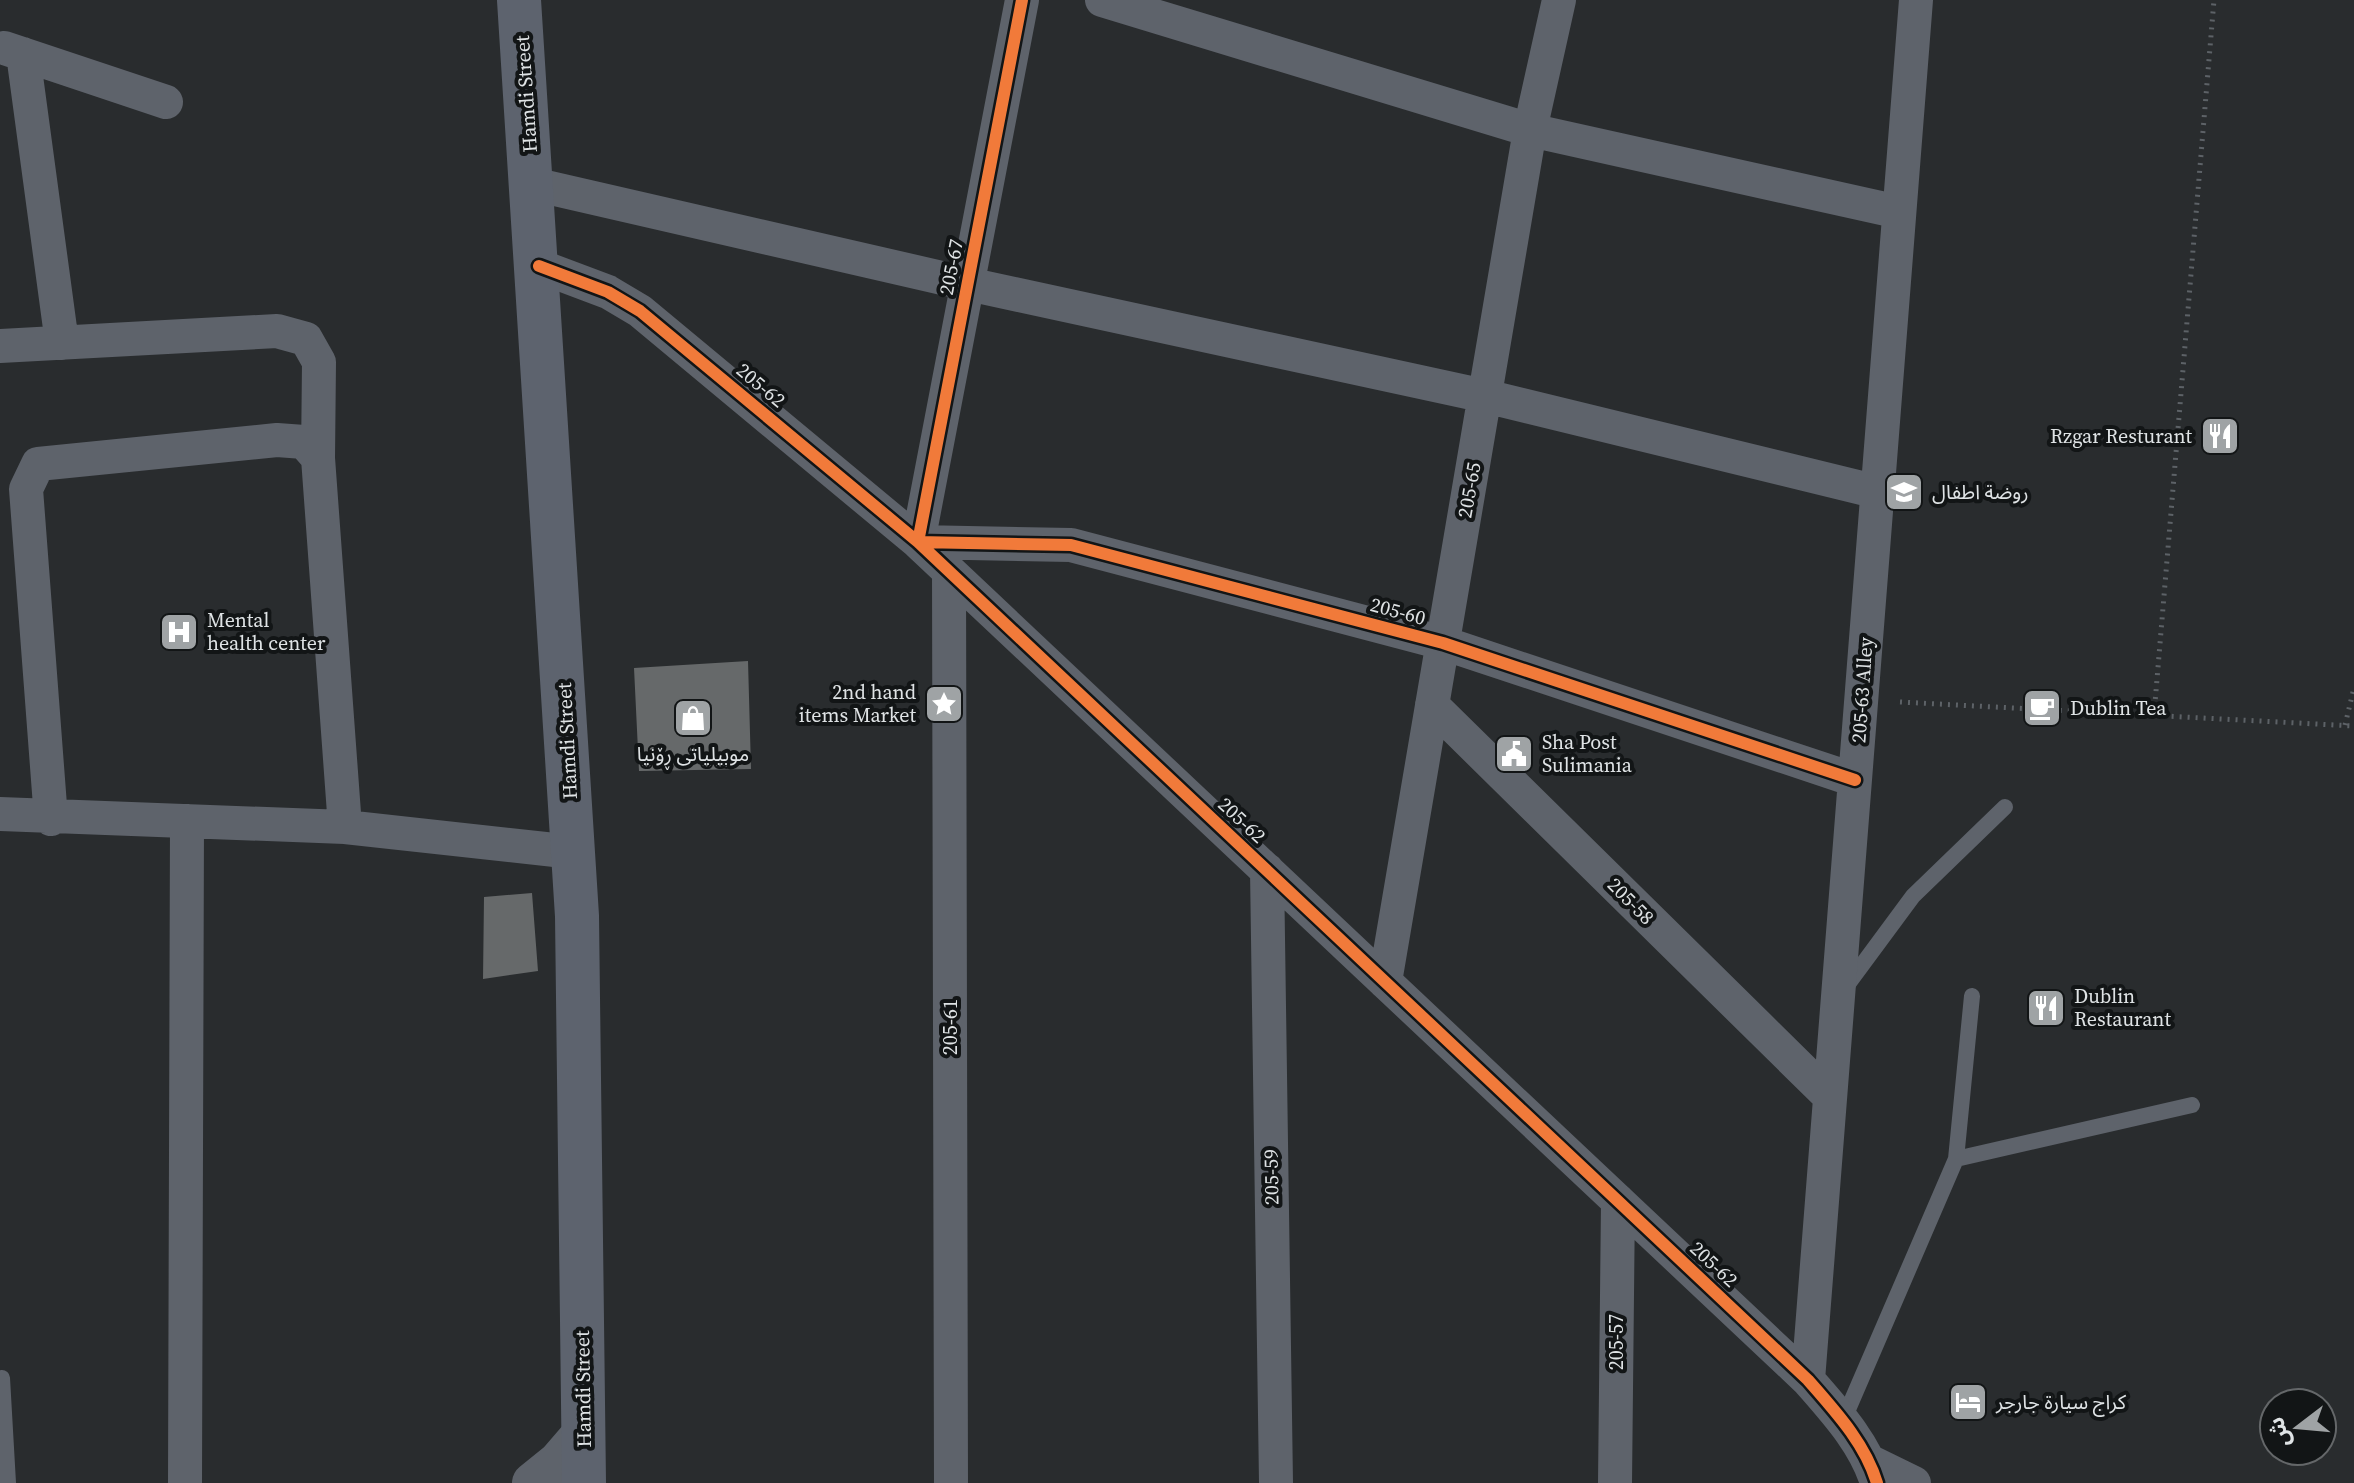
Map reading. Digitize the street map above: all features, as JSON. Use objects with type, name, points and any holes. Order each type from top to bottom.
[{"type":"main road","name":"Hamdi Street","points":[[519,0],[539,266],[577,916],[584,1483]]},
{"type":"street","name":"205-67","points":[[918,542],[1022,0]]},
{"type":"street","points":[[1102,0],[1530,130],[1899,212]]},
{"type":"street","name":"205-65","points":[[1385,982],[1530,130],[1559,0]]},
{"type":"street","name":"205-63 Alley","points":[[1808,1380],[1916,0]]},
{"type":"street","points":[[62,343],[11,50],[166,102]]},
{"type":"street","points":[[533,184],[968,284],[1485,396],[1878,492]]},
{"type":"street","name":"205-62","points":[[539,266],[608,292],[640,311],[918,542],[1808,1380],[1843,1421],[1874,1473]]},
{"type":"street","points":[[0,346],[277,331],[306,339],[319,362],[318,458],[345,827]]},
{"type":"street","points":[[51,819],[26,489],[38,464],[277,440],[304,442],[318,458]]},
{"type":"street","name":"205-60","points":[[918,542],[1071,545],[1443,643],[1855,780]]},
{"type":"street","name":"205-61","points":[[949,572],[951,1483]]},
{"type":"street","name":"205-58","points":[[1432,705],[1830,1097]]},
{"type":"street","points":[[0,814],[51,819],[345,827],[573,852]]},
{"type":"street","points":[[185,1483],[187,821]]},
{"type":"street","name":"205-59","points":[[1267,870],[1276,1483]]},
{"type":"street","name":"205-57","points":[[1615,1483],[1618,1201]]},
{"type":"street","points":[[533,1483],[559,1462],[584,1433]]},
{"type":"street","points":[[1874,1473],[1914,1483]]},
{"type":"lane","points":[[1838,997],[1913,896],[2005,807]]},
{"type":"lane","points":[[1843,1421],[1956,1159],[1972,996]]},
{"type":"lane","points":[[1956,1159],[2192,1105]]},
{"type":"lane","points":[[2,1378],[8,1483]]},
{"type":"path","points":[[2154,715],[2214,0]]},
{"type":"path","points":[[2345,725],[2354,688]]},
{"type":"path","points":[[1862,700],[2354,726]]},
{"type":"building","name":"موبیلیاتی ڕۆنیا","points":[[748,661],[751,769],[639,771],[634,668]]},
{"type":"building","points":[[532,893],[538,971],[483,979],[484,897]]},
{"type":"cycle path","points":[[1022,0],[918,542],[1071,545],[1443,643],[1855,780]]},
{"type":"cycle path","points":[[539,266],[608,292],[640,311],[918,542],[1808,1380],[1857,1441],[1877,1483]]},
{"type":"place","name":"Rzgar Resturant","points":[[2220,436]]},
{"type":"place","name":"روضة اطفال","points":[[1904,492]]},
{"type":"place","name":"Mental health center","points":[[179,632]]},
{"type":"place","name":"2nd hand items Market","points":[[944,704]]},
{"type":"place","name":"Dublin Tea","points":[[2042,708]]},
{"type":"place","name":"موبیلیاتی ڕۆنیا","points":[[693,718]]},
{"type":"place","name":"Sha Post Sulimania","points":[[1514,754]]},
{"type":"place","name":"Dublin Restaurant","points":[[2046,1008]]},
{"type":"place","name":"كراج سيارة جارجر","points":[[1968,1402]]}]
